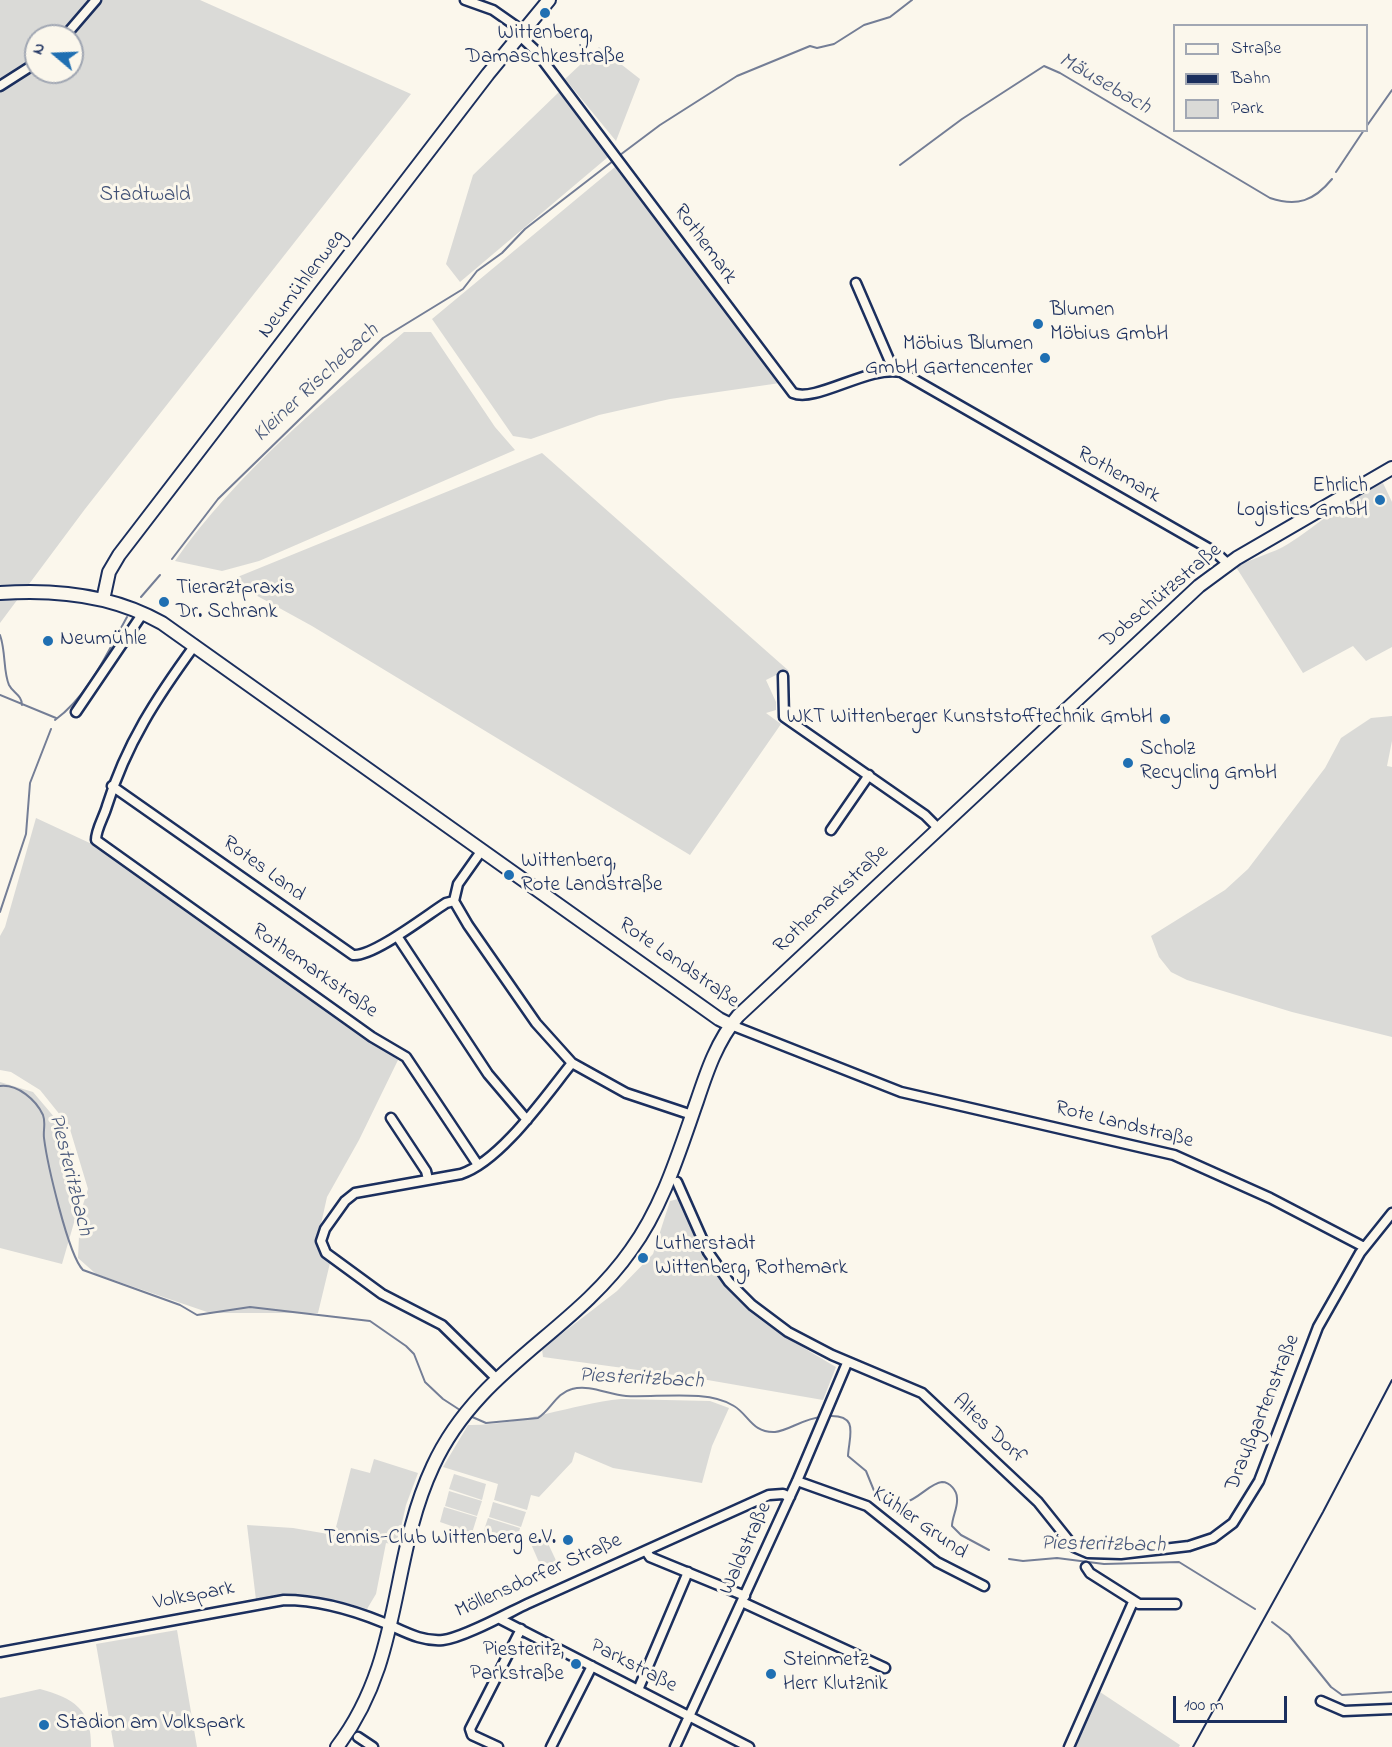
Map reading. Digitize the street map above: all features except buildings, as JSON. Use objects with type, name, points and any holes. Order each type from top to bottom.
[{"type":"street","points":[[75,24],[96,0]]},
{"type":"street","name":"Rothemark","points":[[465,0],[494,10],[522,33],[793,393],[811,393],[870,374],[901,372],[1205,546],[1228,564]]},
{"type":"street","name":"Neumühlenweg","points":[[103,600],[107,578],[117,559],[549,0]]},
{"type":"street","points":[[0,86],[24,71]]},
{"type":"street","points":[[856,283],[894,371]]},
{"type":"street","name":"Dobschützstraße","points":[[1034,739],[1198,586],[1228,564],[1392,468]]},
{"type":"street","name":"Rote Landstraße","points":[[0,593],[59,592],[103,600],[143,612],[195,645],[719,1019],[731,1025],[909,1094],[1174,1155],[1270,1198],[1364,1248]]},
{"type":"street","points":[[76,712],[143,612]]},
{"type":"street","points":[[112,786],[153,704],[195,645]]},
{"type":"street","points":[[783,676],[784,717],[925,814],[938,828]]},
{"type":"street","name":"Rothemarkstraße","points":[[391,1627],[418,1503],[439,1453],[460,1419],[496,1378],[596,1292],[631,1251],[658,1203],[716,1051],[731,1025],[761,992],[1034,739]]},
{"type":"street","points":[[831,830],[870,775]]},
{"type":"street","name":"Rothemarkstraße","points":[[112,786],[96,840],[372,1037],[406,1057],[478,1165]]},
{"type":"street","name":"Rotes Land","points":[[112,786],[349,953],[361,955],[397,936],[446,903],[454,901]]},
{"type":"street","points":[[482,850],[458,884],[454,901],[536,1023],[572,1063],[626,1093],[692,1115]]},
{"type":"street","points":[[397,936],[488,1074],[527,1120]]},
{"type":"street","points":[[496,1378],[442,1325],[382,1294],[332,1260],[322,1247],[322,1235],[350,1196],[360,1191],[461,1174],[478,1165],[527,1120],[572,1063]]},
{"type":"street","points":[[391,1118],[426,1171],[428,1179]]},
{"type":"street","points":[[677,1182],[704,1244],[739,1292],[788,1332],[847,1363]]},
{"type":"street","name":"Draußgartenstraße","points":[[1083,1552],[1121,1554],[1189,1546],[1213,1538],[1233,1523],[1259,1481],[1317,1327],[1364,1248],[1392,1213]]},
{"type":"street","name":"Waldstraße","points":[[675,1747],[790,1497],[847,1363]]},
{"type":"street","name":"Altes Dorf","points":[[847,1363],[891,1378],[922,1393],[1030,1494],[1074,1547],[1083,1552]]},
{"type":"street","name":"Kühler Grund","points":[[797,1481],[867,1506],[937,1562],[984,1586]]},
{"type":"street","name":"Möllensdorfer Straße","points":[[391,1627],[408,1635],[443,1640],[500,1619],[769,1496],[777,1494],[790,1497]]},
{"type":"street","points":[[646,1551],[650,1557],[688,1572],[885,1668]]},
{"type":"street","points":[[1086,1567],[1090,1573],[1133,1602],[1176,1605]]},
{"type":"street","points":[[638,1690],[688,1572]]},
{"type":"street","name":"Volkspark","points":[[0,1652],[274,1601],[329,1604],[391,1627]]},
{"type":"street","points":[[1070,1747],[1133,1602]]},
{"type":"street","name":"Parkstraße","points":[[500,1619],[749,1747]]},
{"type":"street","points":[[337,1747],[369,1693],[391,1627]]},
{"type":"street","points":[[498,1747],[472,1735],[470,1731],[521,1629]]},
{"type":"street","points":[[551,1747],[592,1666]]},
{"type":"street","points":[[1321,1701],[1344,1711],[1392,1709]]},
{"type":"street","points":[[358,1737],[373,1747]]},
{"type":"green space","name":"Stadtwald","points":[[0,0],[200,0],[411,94],[85,509],[0,623]]},
{"type":"green space","points":[[599,47],[640,79],[616,141],[565,79]]},
{"type":"green space","points":[[559,92],[608,157],[460,282],[446,264],[473,175]]},
{"type":"green space","points":[[615,167],[780,383],[670,399],[599,415],[531,439],[513,436],[432,319]]},
{"type":"green space","points":[[404,332],[431,332],[495,427],[515,450],[259,561],[222,571],[175,561],[199,529],[253,468],[312,412]]},
{"type":"green space","points":[[542,453],[789,671],[780,678],[776,675],[766,680],[776,702],[776,710],[766,713],[781,724],[690,855],[312,626],[241,587],[235,578]]},
{"type":"green space","points":[[1383,483],[1392,502],[1392,647],[1366,661],[1353,646],[1303,673],[1236,567],[1282,547],[1347,502]]},
{"type":"green space","points":[[1392,716],[1392,741],[1387,766],[1392,767],[1392,1037],[1292,1012],[1187,980],[1171,972],[1159,957],[1151,936],[1225,890],[1248,869],[1325,768],[1341,738],[1371,718]]},
{"type":"green space","points":[[36,818],[94,845],[398,1060],[359,1140],[327,1197],[317,1242],[330,1263],[318,1313],[210,1313],[96,1274],[78,1258],[80,1214],[88,1189],[69,1126],[40,1090],[11,1072],[0,1070],[0,936],[5,927]]},
{"type":"green space","points":[[0,1082],[33,1092],[66,1131],[82,1195],[62,1264],[0,1248]]},
{"type":"green space","points":[[678,1199],[707,1259],[722,1282],[741,1304],[766,1324],[836,1367],[823,1400],[696,1378],[543,1357],[542,1349],[617,1291],[653,1254],[670,1201]]},
{"type":"green space","points":[[621,1399],[710,1401],[729,1408],[712,1446],[702,1483],[613,1468],[575,1452],[572,1462],[539,1497],[531,1495],[527,1510],[494,1500],[498,1484],[443,1467],[468,1425],[526,1419],[583,1405]]},
{"type":"green space","points":[[374,1459],[418,1473],[406,1505],[397,1545],[386,1543],[376,1594],[367,1609],[339,1601],[312,1597],[285,1596],[256,1600],[247,1525],[293,1528],[334,1535],[351,1468],[370,1473]]},
{"type":"green space","points":[[454,1474],[486,1484],[482,1500],[449,1489]]},
{"type":"green space","points":[[449,1491],[482,1501],[477,1516],[445,1506]]},
{"type":"green space","points":[[493,1502],[526,1512],[521,1527],[489,1517]]},
{"type":"green space","points":[[444,1507],[477,1517],[472,1533],[440,1522]]},
{"type":"green space","points":[[488,1518],[520,1528],[516,1544],[483,1533]]},
{"type":"green space","points":[[545,1537],[560,1569],[545,1576],[531,1544]]},
{"type":"green space","points":[[177,1630],[197,1747],[114,1747],[96,1644]]},
{"type":"green space","name":"Stadion am Volkspark","points":[[40,1689],[71,1701],[78,1707],[88,1723],[91,1747],[0,1747],[0,1698]]},
{"type":"green space","points":[[1100,1692],[1180,1745],[1179,1747],[1074,1747]]},
{"type":"waterway","name":"Kleiner Rischebach","points":[[620,155],[660,125],[737,76],[810,46],[817,48],[834,44],[864,25],[890,17],[912,0]]},
{"type":"waterway","name":"Mäusebach","points":[[900,165],[962,119],[1044,66],[1060,73],[1270,198],[1289,202],[1304,200],[1319,193],[1332,179]]},
{"type":"waterway","name":"Mäusebach","points":[[1368,124],[1392,90]]},
{"type":"waterway","name":"Mäusebach","points":[[1336,172],[1363,132]]},
{"type":"waterway","name":"Kleiner Rischebach","points":[[172,559],[218,499],[383,338],[463,289],[477,271],[502,253],[525,229],[613,161]]},
{"type":"waterway","name":"Kleiner Rischebach","points":[[141,597],[160,575]]},
{"type":"waterway","name":"Kleiner Rischebach","points":[[55,720],[67,710],[87,686],[127,617]]},
{"type":"waterway","points":[[0,635],[7,680],[21,699],[22,705]]},
{"type":"waterway","name":"Kleiner Rischebach","points":[[0,695],[56,718]]},
{"type":"waterway","points":[[0,912],[26,834],[30,783],[51,729]]},
{"type":"waterway","name":"Piesteritzbach","points":[[0,1086],[7,1086],[26,1094],[43,1115],[46,1150],[59,1207],[71,1246],[83,1270],[180,1305],[197,1315],[250,1307],[370,1321],[406,1346],[414,1354],[425,1382],[443,1399],[463,1412]]},
{"type":"waterway","name":"Piesteritzbach","points":[[470,1416],[486,1423],[538,1418],[566,1391],[579,1388],[626,1396],[682,1395],[723,1401],[734,1406],[756,1427],[767,1432],[780,1431],[822,1417]]},
{"type":"waterway","name":"Piesteritzbach","points":[[828,1416],[838,1416],[849,1423],[851,1434],[848,1456],[866,1471],[877,1498],[897,1504],[914,1498],[936,1484],[942,1482],[948,1484],[957,1495],[952,1526],[961,1535],[989,1550]]},
{"type":"waterway","name":"Piesteritzbach","points":[[1009,1559],[1023,1561],[1057,1558],[1104,1564],[1179,1562],[1255,1609]]},
{"type":"waterway","name":"Piesteritzbach","points":[[1272,1622],[1289,1635],[1331,1687],[1342,1695],[1392,1692]]},
{"type":"railway","points":[[1193,1747],[1323,1512],[1392,1380]]},
{"type":"place","name":"Wittenberg, Damaschkestraße","points":[[545,13]]},
{"type":"place","name":"Blumen Möbius GmbH","points":[[1038,324]]},
{"type":"place","name":"Möbius Blumen GmbH Gartencenter","points":[[1045,358]]},
{"type":"place","name":"Ehrlich Logistics GmbH","points":[[1380,500]]},
{"type":"place","name":"Tierarztpraxis Dr. Schrank","points":[[164,602]]},
{"type":"place","name":"Neumühle","points":[[48,641]]},
{"type":"place","name":"WKT Wittenberger Kunststofftechnik GmbH","points":[[1165,719]]},
{"type":"place","name":"Scholz Recycling GmbH","points":[[1128,763]]},
{"type":"place","name":"Wittenberg, Rote Landstraße","points":[[509,875]]},
{"type":"place","name":"Lutherstadt Wittenberg, Rothemark","points":[[643,1258]]},
{"type":"place","name":"Tennis-Club Wittenberg e.V.","points":[[568,1540]]},
{"type":"place","name":"Piesteritz, Parkstraße","points":[[576,1664]]},
{"type":"place","name":"Steinmetz Herr Klutznik","points":[[771,1674]]},
{"type":"place","name":"Stadion am Volkspark","points":[[44,1725]]}]
